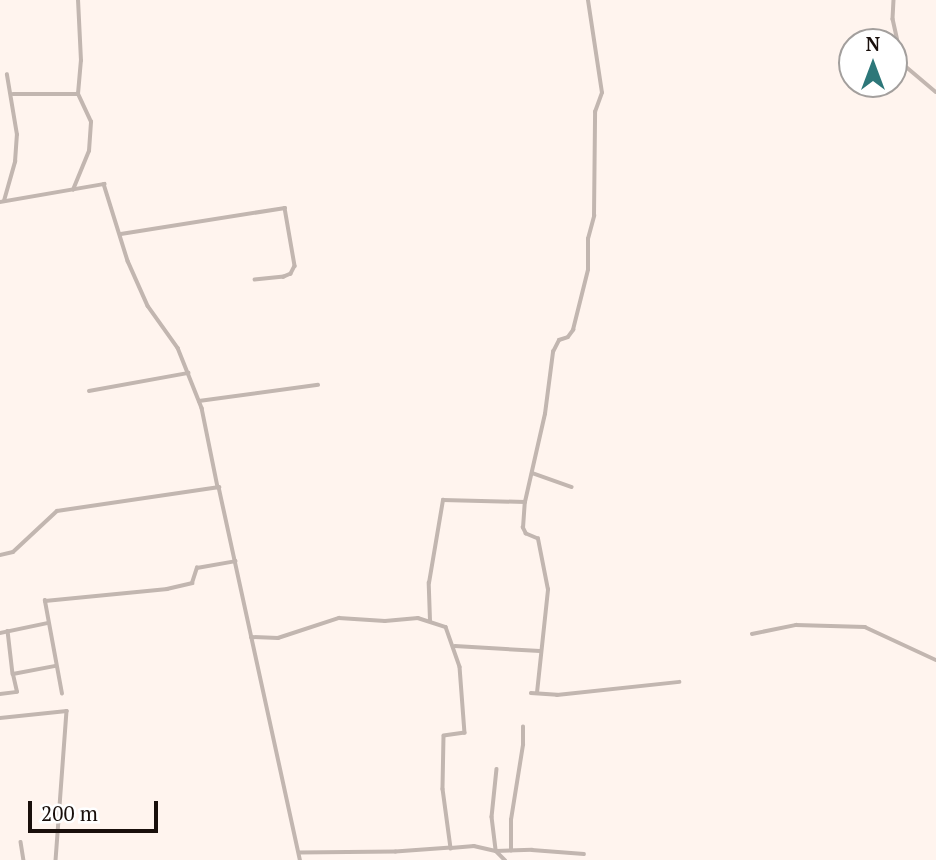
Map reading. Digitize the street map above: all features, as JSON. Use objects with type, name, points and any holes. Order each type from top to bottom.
[{"type":"street","points":[[73,190],[89,151],[91,122],[78,94],[81,61],[78,0]]},
{"type":"street","points":[[537,693],[548,590],[538,539],[526,534],[523,528],[525,502],[545,414],[553,352],[559,340],[568,337],[572,330],[588,270],[588,239],[594,216],[595,112],[602,93],[588,0]]},
{"type":"street","points":[[894,0],[894,19],[902,64],[936,92]]},
{"type":"street","points":[[7,75],[13,94],[17,135],[15,162],[2,202],[104,184],[128,261],[148,306],[178,348],[199,401],[300,860]]},
{"type":"street","points":[[13,94],[78,94]]},
{"type":"street","points":[[121,234],[285,208],[295,266],[291,274],[255,280]]},
{"type":"street","points":[[89,391],[188,373]]},
{"type":"street","points":[[199,401],[318,385]]},
{"type":"street","points":[[532,473],[572,487]]},
{"type":"street","points":[[0,555],[13,552],[57,511],[219,487]]},
{"type":"street","points":[[430,622],[429,583],[443,500],[525,502]]},
{"type":"street","points":[[62,694],[45,601],[167,589],[192,583],[197,568],[235,561]]},
{"type":"street","points":[[251,636],[278,638],[339,618],[385,621],[418,618],[446,627],[460,667],[464,733],[444,736],[443,789],[451,848]]},
{"type":"street","points":[[0,633],[48,623]]},
{"type":"street","points":[[752,634],[796,625],[865,627],[936,660]]},
{"type":"street","points":[[0,694],[17,692],[8,631]]},
{"type":"street","points":[[454,646],[540,650]]},
{"type":"street","points":[[13,674],[55,666]]},
{"type":"street","points":[[531,692],[557,695],[679,682]]},
{"type":"street","points":[[0,718],[67,711],[56,860]]},
{"type":"street","points":[[511,851],[511,820],[523,745],[523,727]]},
{"type":"street","points":[[497,769],[492,817],[496,851],[584,854]]},
{"type":"street","points":[[21,842],[24,860]]},
{"type":"street","points":[[299,853],[396,852],[474,846],[496,851],[505,860]]}]
